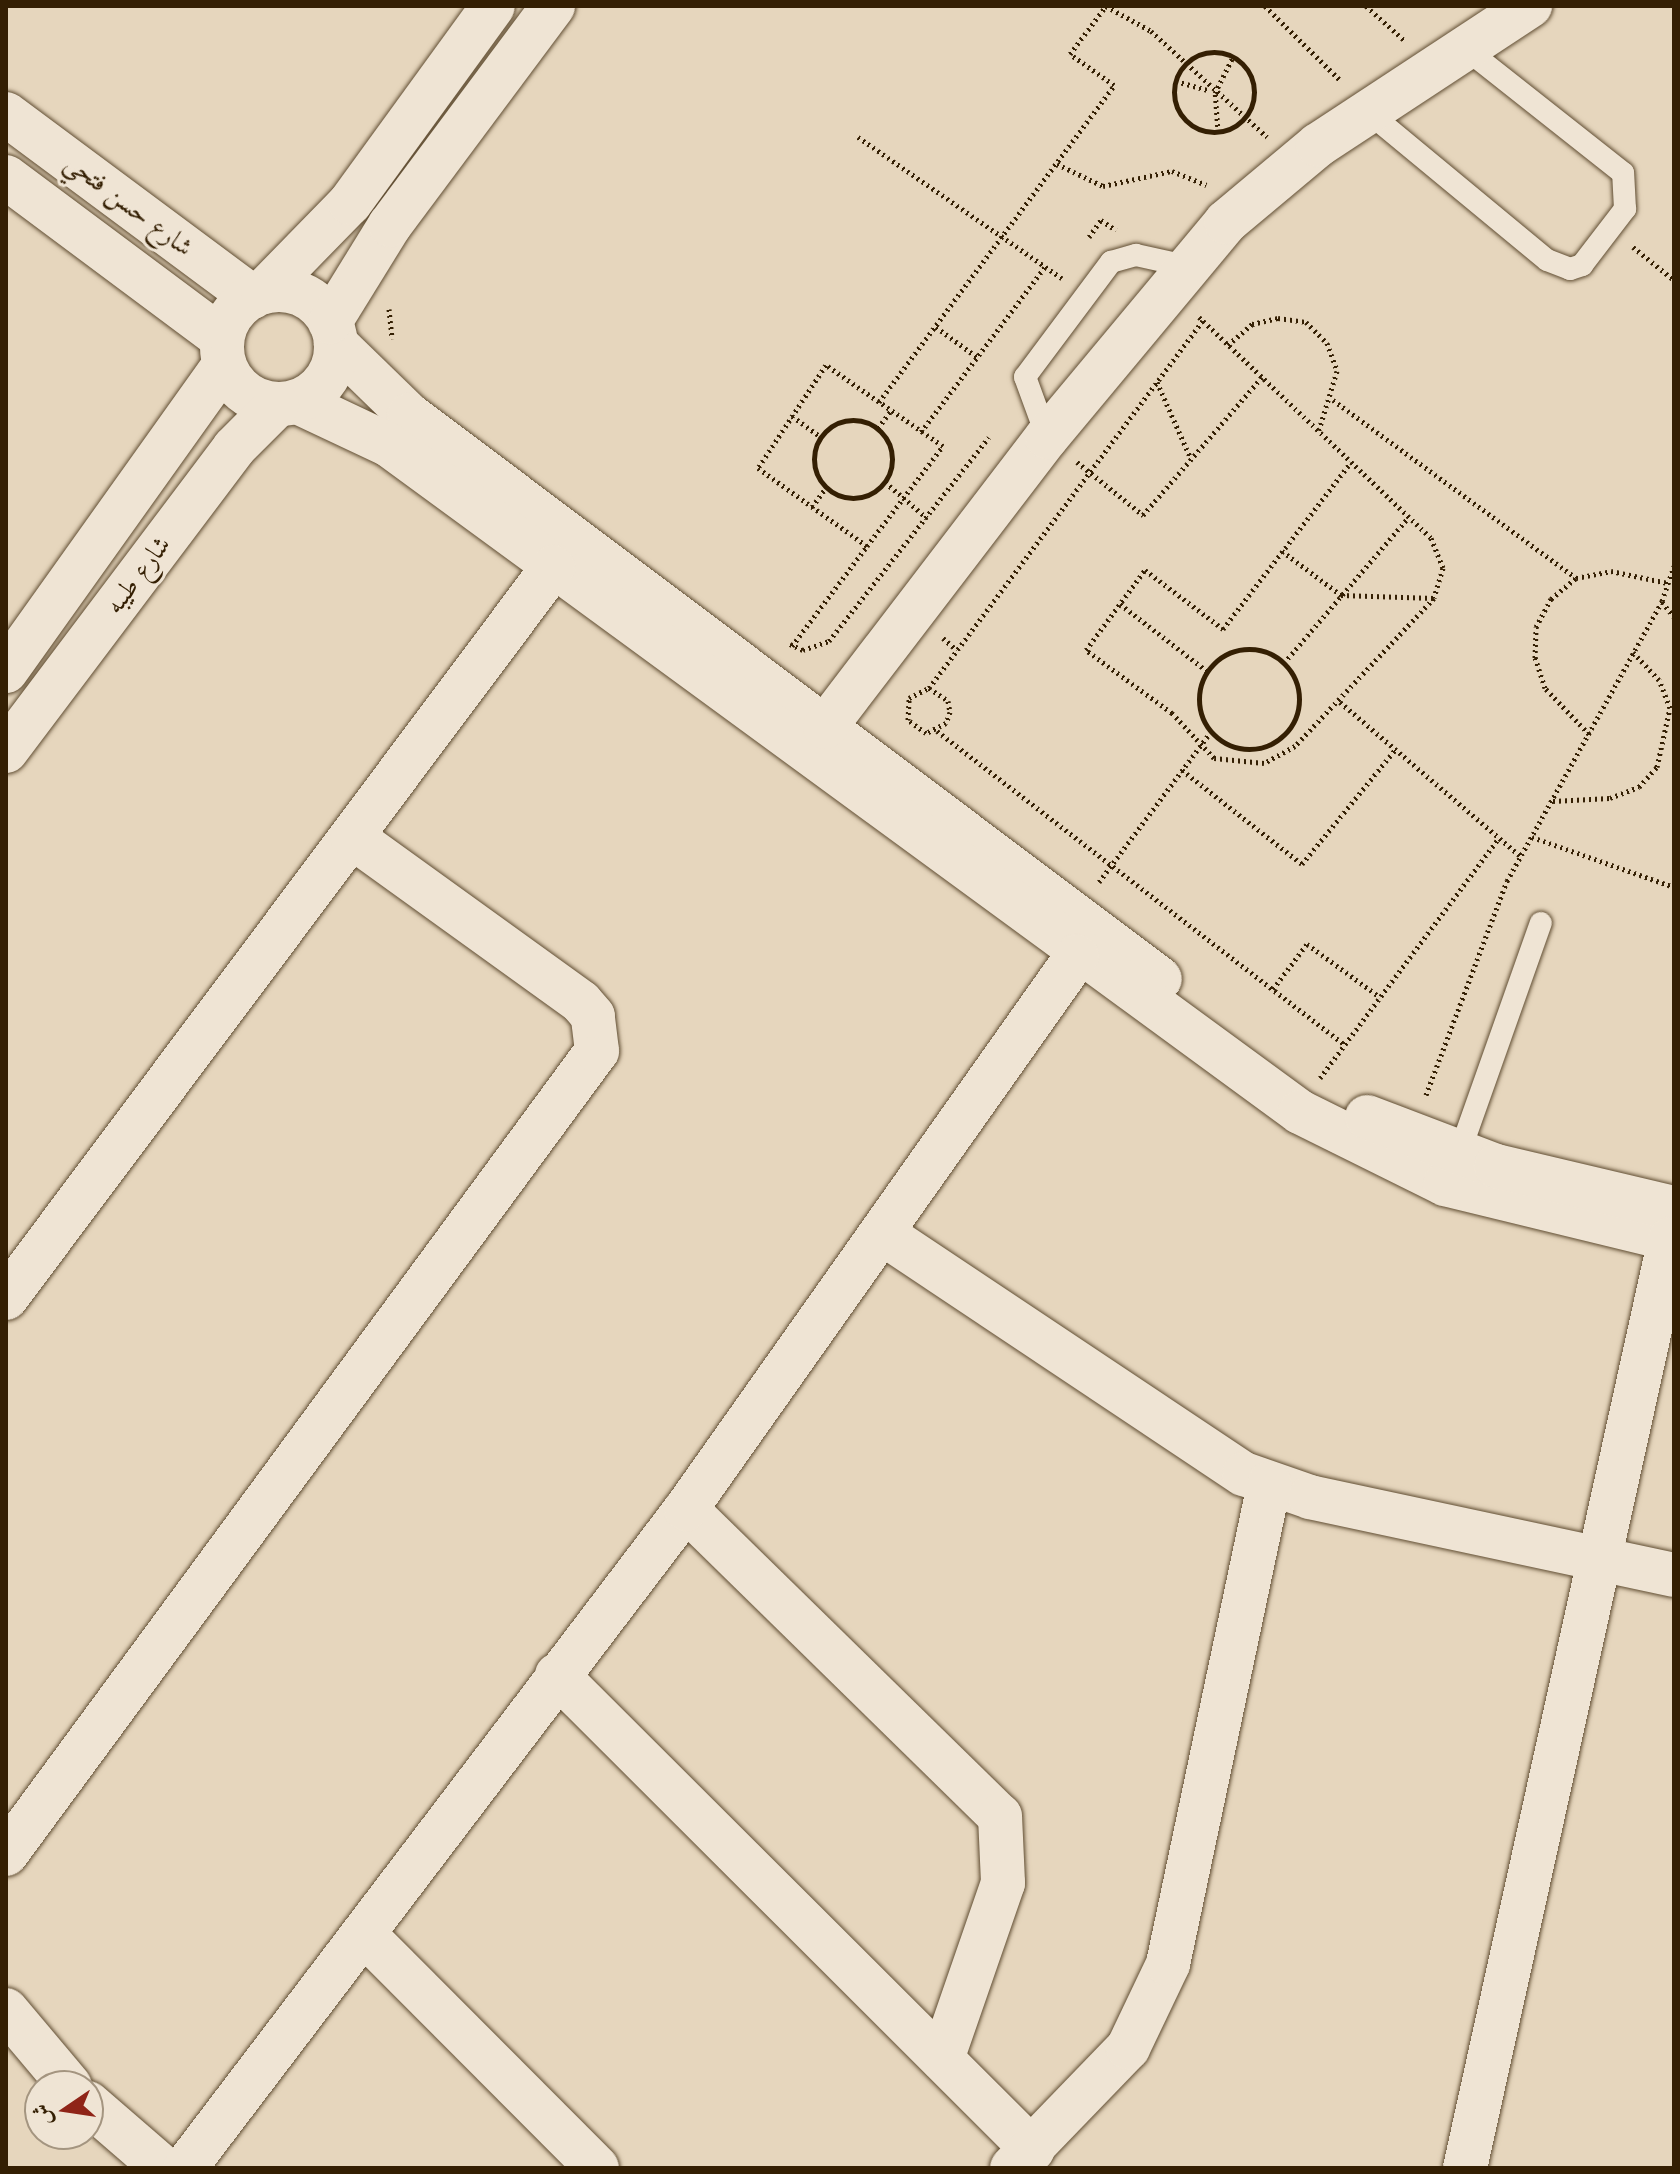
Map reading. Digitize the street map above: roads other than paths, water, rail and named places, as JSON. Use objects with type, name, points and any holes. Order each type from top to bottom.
[{"type":"street","points":[[493,6],[350,203],[258,294],[223,351],[245,393],[288,403],[368,431],[553,567],[1076,936],[1314,1087],[1410,1137],[1673,1229]]},
{"type":"street","points":[[288,403],[326,379],[333,333],[390,225],[553,6]]},
{"type":"street","points":[[825,727],[1047,437],[1177,277],[1270,182],[1358,100],[1465,48],[1530,6]]},
{"type":"street","name":"شارع حسن فتحي","points":[[6,114],[258,294]]},
{"type":"street","name":"شارع حسن فتحي","points":[[6,177],[223,351]]},
{"type":"street","points":[[258,294],[307,298],[333,333],[409,415],[825,727],[1248,1079],[1355,1144],[1489,1197],[1673,1229]]},
{"type":"street","name":"شارع طيبه","points":[[6,671],[223,351]]},
{"type":"street","name":"شارع طيبه","points":[[6,751],[225,460],[288,403]]},
{"type":"street","points":[[6,1298],[553,567]]},
{"type":"street","points":[[6,1854],[597,1051],[593,1016],[581,1002],[352,837]]},
{"type":"street","points":[[185,2168],[686,1509],[885,1235],[1076,936]]},
{"type":"street","points":[[1465,2168],[1673,1229]]},
{"type":"street","points":[[885,1235],[1197,1447],[1269,1484],[1674,1575]]},
{"type":"street","points":[[557,1675],[942,2059],[1022,2159],[1128,2048],[1168,1964],[1269,1484]]},
{"type":"street","points":[[686,1509],[1000,1816],[1003,1883],[942,2059]]},
{"type":"street","points":[[364,1934],[597,2168]]},
{"type":"street","points":[[6,2010],[57,2070]]},
{"type":"street","points":[[104,2117],[163,2168]]},
{"type":"lane","points":[[1358,100],[1557,267],[1582,265],[1611,229],[1629,197],[1623,173],[1465,48]]},
{"type":"lane","points":[[1047,437],[1025,393],[1029,370],[1086,295],[1118,257],[1177,277]]},
{"type":"lane","points":[[1459,1154],[1541,923]]}]
